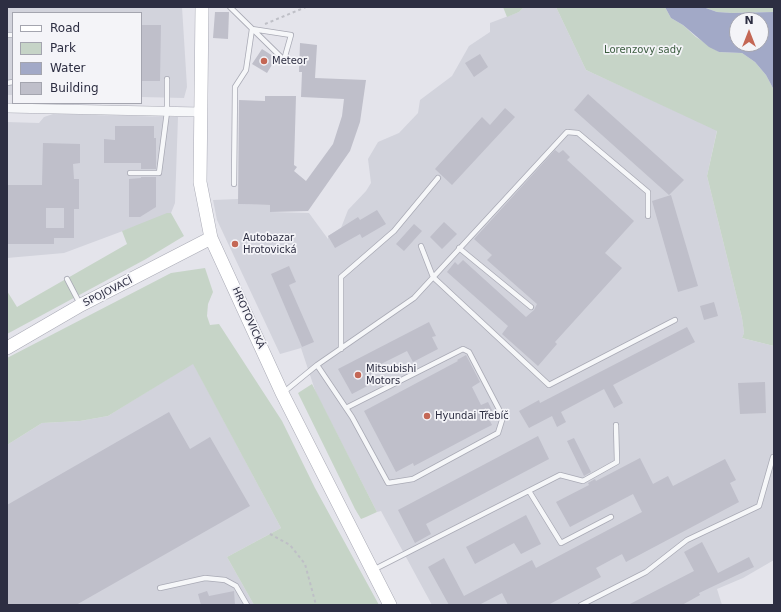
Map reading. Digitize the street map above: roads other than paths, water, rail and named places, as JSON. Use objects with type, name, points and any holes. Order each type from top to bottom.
[{"type":"main road","name":"HROTOVICKÁ","points":[[202,7],[200,182],[211,238],[282,393],[390,605]]},
{"type":"main road","name":"SPOJOVACÍ","points":[[7,348],[81,306],[211,238]]},
{"type":"street","points":[[7,108],[200,112]]},
{"type":"lane","points":[[230,7],[284,60],[291,36],[252,28]]},
{"type":"lane","points":[[234,184],[235,87],[246,70],[252,28]]},
{"type":"lane","points":[[130,173],[159,173],[166,112],[167,79]]},
{"type":"lane","points":[[282,393],[317,365],[414,298],[567,132],[578,133],[648,192],[648,216]]},
{"type":"lane","points":[[341,349],[341,277],[394,230],[438,178]]},
{"type":"lane","points":[[421,246],[433,277],[549,385],[675,320]]},
{"type":"lane","points":[[459,248],[531,307]]},
{"type":"lane","points":[[67,279],[81,306]]},
{"type":"lane","points":[[317,365],[346,408],[388,483],[413,478],[498,433],[503,417],[469,352],[463,349],[346,408]]},
{"type":"lane","points":[[372,571],[560,475],[583,481],[617,462],[616,425]]},
{"type":"lane","points":[[581,605],[646,572],[687,540],[759,506],[773,457]]},
{"type":"lane","points":[[529,491],[561,543],[611,517]]},
{"type":"lane","points":[[160,588],[205,578],[225,580],[236,586],[247,605]]},
{"type":"water","points":[[665,7],[703,7],[717,12],[729,13],[729,52],[769,52],[769,12],[774,12],[774,90],[766,75],[755,62],[742,53],[719,52],[709,47],[683,25],[671,18]]},
{"type":"place","name":"Meteor","points":[[264,61]]},
{"type":"place","name":"Autobazar Hrotovická","points":[[235,244]]},
{"type":"place","name":"Mitsubishi Motors","points":[[358,375]]},
{"type":"place","name":"Hyundai Třebíč","points":[[427,416]]},
{"type":"park label","name":"Lorenzovy sady","points":[[643,50]]}]
